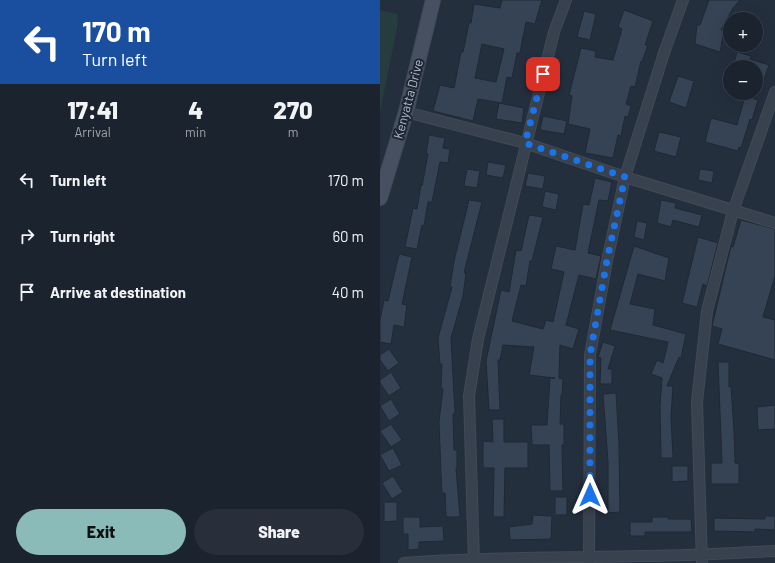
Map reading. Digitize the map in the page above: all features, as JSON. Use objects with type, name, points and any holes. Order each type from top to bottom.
[{"type":"main road","name":"Kenyatta Drive","points":[[380,198],[406,112],[433,0]]},
{"type":"street","points":[[473,560],[469,396],[478,339],[525,143],[554,32],[566,0]]},
{"type":"street","points":[[589,560],[590,355],[607,260],[625,177],[664,53],[683,0]]},
{"type":"street","points":[[702,558],[697,402],[707,311],[733,211],[775,92]]},
{"type":"street","points":[[406,112],[525,143],[625,177],[775,223]]},
{"type":"street","points":[[404,563],[523,559],[589,560],[702,558],[775,551]]},
{"type":"green space","points":[[380,10],[397,14],[398,23],[380,112]]},
{"type":"building","points":[[502,0],[542,0],[535,24],[526,22],[520,53],[517,53],[512,78],[507,77],[502,103],[478,99],[473,121],[433,111],[440,85],[454,88],[461,52],[463,52],[469,23],[471,23],[474,4],[500,8]],"holes":[[[482,44],[504,49],[496,82],[475,78]]]},
{"type":"building","points":[[709,0],[740,0],[731,12],[723,12],[723,26],[721,30],[723,31],[723,36],[720,52],[695,44],[697,25],[700,25]]},
{"type":"building","points":[[624,10],[653,21],[645,45],[648,45],[642,62],[641,61],[635,87],[631,86],[626,104],[631,106],[628,117],[625,116],[621,136],[618,135],[613,158],[585,153],[590,129],[568,124],[572,96],[569,95],[581,48],[596,51],[595,57],[613,60],[622,29],[618,27]]},
{"type":"building","points":[[584,11],[596,14],[590,40],[577,37]]},
{"type":"building","points":[[737,52],[751,56],[750,59],[753,60],[735,60]]},
{"type":"building","points":[[763,63],[769,65],[763,82]]},
{"type":"building","points":[[678,76],[694,81],[686,108],[669,102]]},
{"type":"building","points":[[744,100],[758,100],[752,120],[750,119],[741,148],[739,147],[738,151],[705,142],[711,118],[737,125]]},
{"type":"building","points":[[499,103],[524,108],[522,123],[496,119]]},
{"type":"building","points":[[543,116],[567,121],[564,134],[540,130]]},
{"type":"building","points":[[659,132],[681,137],[676,157],[654,151]]},
{"type":"building","points":[[429,135],[445,138],[443,148],[450,149],[448,163],[440,162],[432,202],[428,202],[424,226],[422,225],[417,249],[405,247],[413,208],[417,209],[421,185],[422,186],[428,154],[426,154]]},
{"type":"building","points":[[488,162],[506,165],[503,178],[486,175]]},
{"type":"building","points":[[467,169],[480,171],[477,188],[464,186]]},
{"type":"building","points":[[700,169],[714,171],[712,183],[698,180]]},
{"type":"building","points":[[528,173],[545,176],[543,189],[525,186]]},
{"type":"building","points":[[595,178],[612,182],[608,201],[599,200],[588,253],[601,256],[596,279],[579,275],[566,325],[579,329],[573,349],[560,345],[559,378],[563,379],[560,424],[564,424],[564,445],[562,445],[563,491],[550,491],[549,445],[532,445],[531,425],[547,425],[550,378],[555,378],[529,375],[534,347],[503,345],[500,360],[498,360],[500,410],[489,410],[486,361],[501,290],[509,292],[516,250],[521,251],[529,215],[543,217],[532,261],[530,261],[526,286],[521,285],[512,321],[543,329],[546,320],[553,322],[564,272],[551,269],[556,246],[575,250],[583,204],[589,205]]},
{"type":"building","points":[[545,191],[559,194],[556,210],[542,207]]},
{"type":"building","points":[[469,200],[482,202],[464,273],[466,273],[463,296],[451,338],[455,414],[453,414],[454,450],[457,450],[456,468],[460,517],[446,517],[445,493],[442,493],[441,473],[439,421],[443,389],[441,389],[442,364],[440,364],[438,338],[452,287],[450,287],[454,261]]},
{"type":"building","points":[[661,200],[676,203],[675,208],[702,215],[699,227],[673,220],[671,227],[657,223]]},
{"type":"building","points":[[741,220],[775,229],[775,276],[763,317],[775,320],[775,360],[718,344],[722,329],[712,326],[731,246],[733,247]]},
{"type":"building","points":[[637,221],[647,223],[644,240],[634,237]]},
{"type":"building","points":[[698,237],[718,243],[707,286],[703,284],[697,307],[682,303]]},
{"type":"building","points":[[634,246],[669,258],[665,281],[638,274],[630,304],[655,309],[653,325],[686,334],[681,358],[679,357],[667,386],[673,386],[671,416],[673,458],[661,458],[660,406],[662,378],[651,374],[657,360],[663,363],[668,342],[610,330]]},
{"type":"building","points":[[399,254],[412,257],[402,304],[407,305],[404,327],[394,325],[391,344],[380,342],[380,320],[384,300],[388,301]]},
{"type":"building","points":[[603,342],[615,346],[608,369],[612,369],[612,384],[600,384],[601,358],[598,357]]},
{"type":"building","points":[[389,349],[399,363],[388,371],[380,360],[380,355]]},
{"type":"building","points":[[718,362],[729,362],[729,387],[731,386],[735,463],[739,464],[739,484],[711,484],[711,463],[722,463]]},
{"type":"building","points":[[391,372],[401,388],[389,396],[380,383],[380,380]]},
{"type":"building","points":[[616,393],[619,444],[620,512],[608,513],[608,462],[603,394]]},
{"type":"building","points":[[391,399],[400,414],[389,421],[380,406]]},
{"type":"building","points":[[775,405],[775,429],[758,430],[757,407]]},
{"type":"building","points":[[492,419],[504,419],[504,442],[528,442],[528,468],[505,468],[504,517],[493,517],[494,468],[483,468],[483,441],[493,442]]},
{"type":"building","points":[[391,424],[402,440],[391,447],[380,431]]},
{"type":"building","points":[[393,448],[402,465],[389,471],[380,455]]},
{"type":"building","points":[[672,466],[688,466],[688,481],[672,482]]},
{"type":"building","points":[[393,476],[403,492],[392,499],[382,483]]},
{"type":"building","points":[[555,497],[567,497],[567,515],[555,515]]},
{"type":"building","points":[[384,502],[397,502],[397,521],[384,522]]},
{"type":"building","points":[[533,515],[552,516],[551,539],[510,540],[509,527],[532,524]]},
{"type":"building","points":[[765,516],[775,516],[775,530],[755,529],[755,532],[714,531],[714,518],[765,519]]},
{"type":"building","points":[[403,517],[420,517],[420,527],[443,526],[444,541],[419,542],[419,549],[408,550],[408,534],[403,534]]},
{"type":"building","points":[[652,517],[691,519],[692,532],[645,532],[645,536],[630,536],[630,522],[652,522]]},
{"type":"route","points":[[543,74],[525,143],[625,177],[607,260],[590,355],[590,495]]}]
